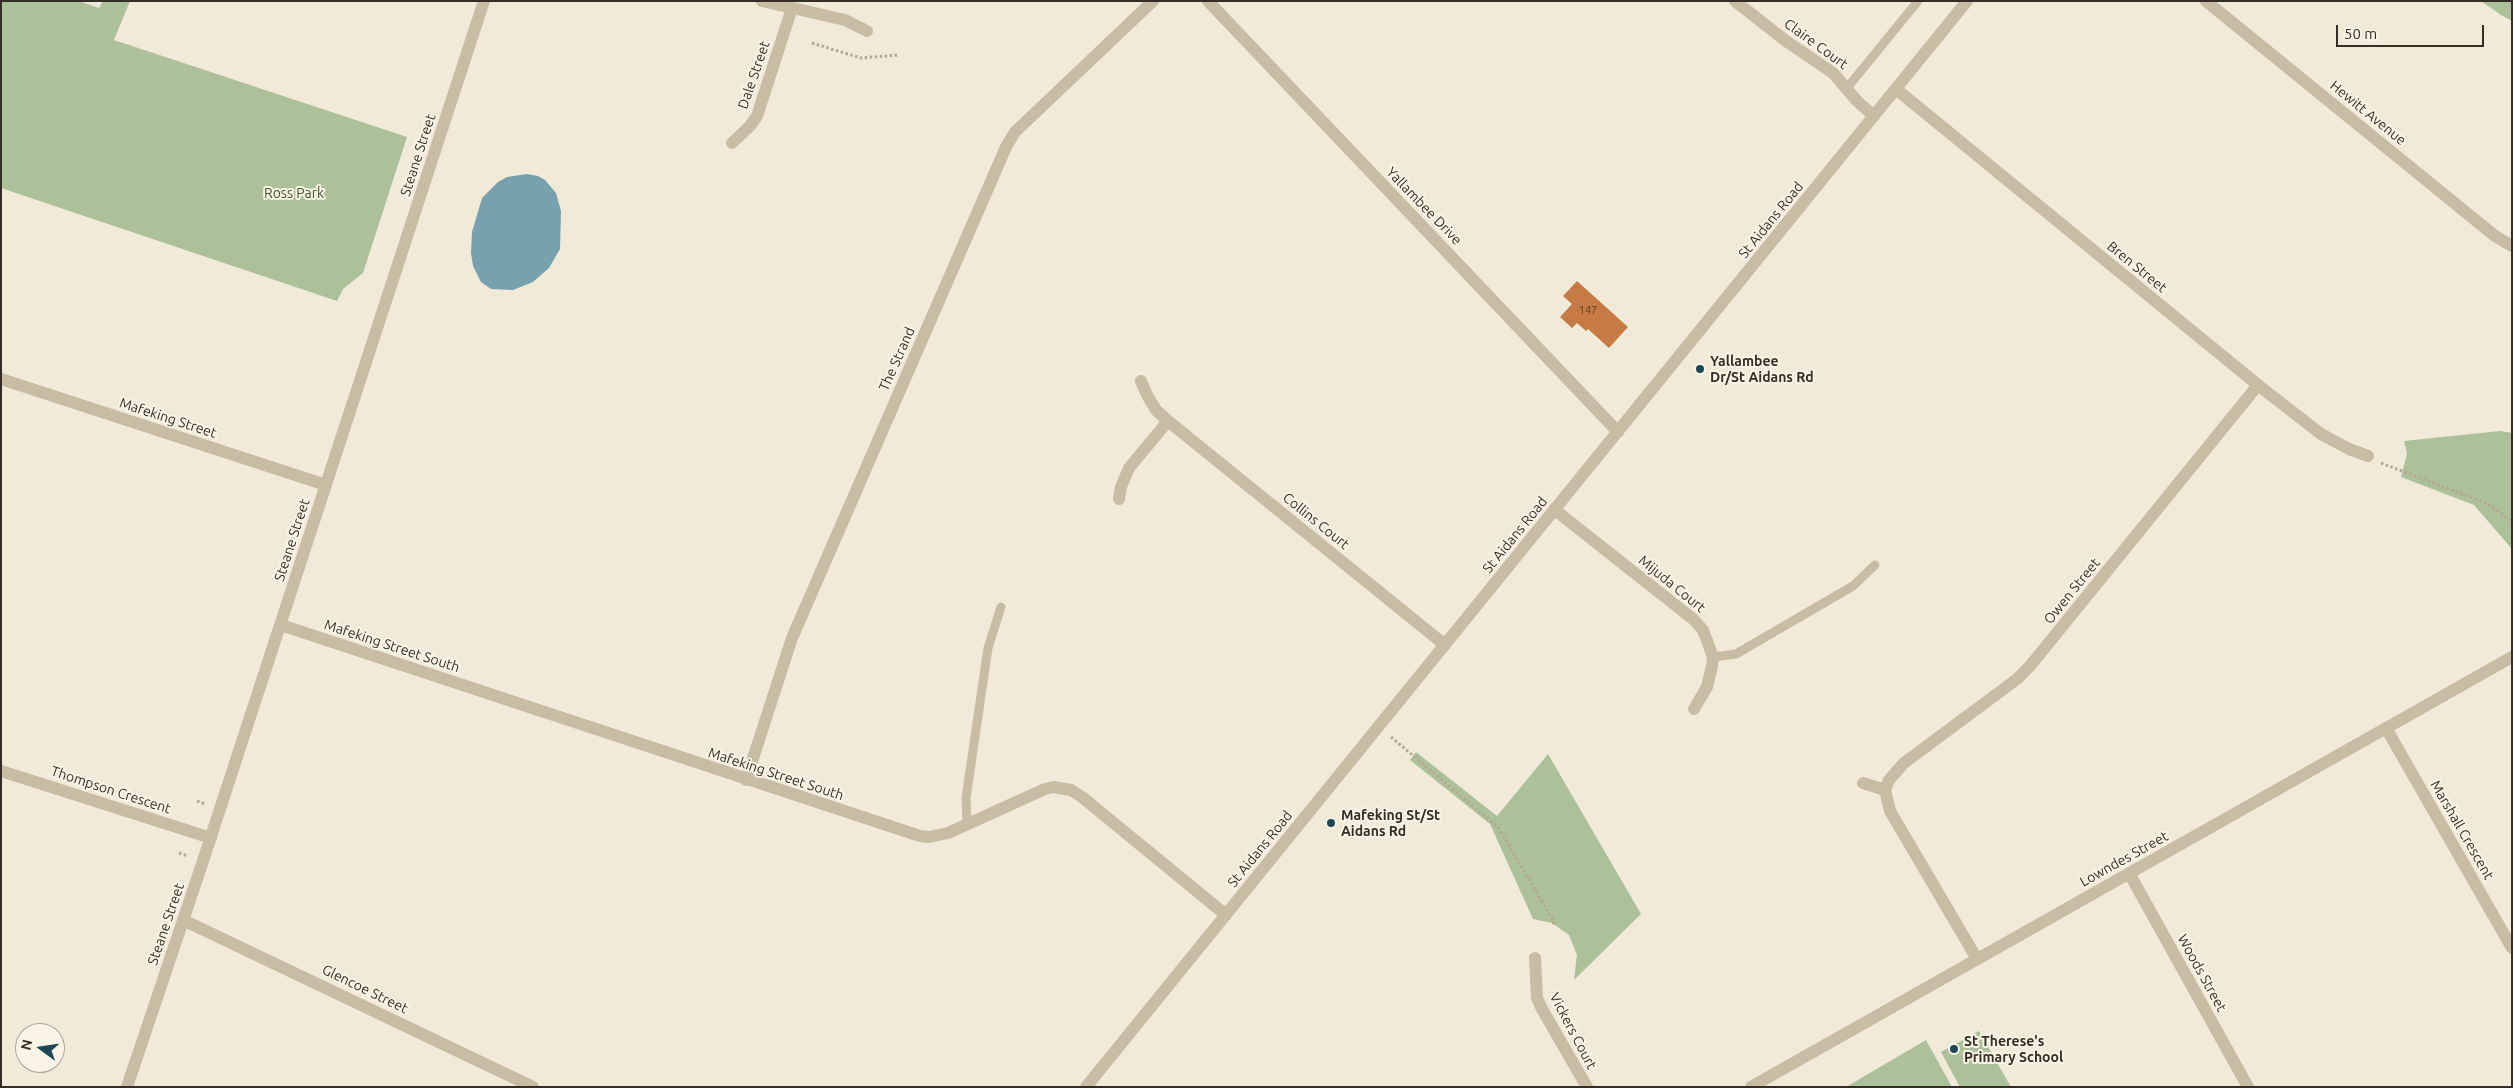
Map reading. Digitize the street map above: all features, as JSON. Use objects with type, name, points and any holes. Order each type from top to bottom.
[{"type":"street","name":"Steane Street","points":[[127,1087],[281,625],[483,1]]},
{"type":"street","points":[[762,1],[845,20],[867,31]]},
{"type":"street","name":"The Strand","points":[[746,780],[792,638],[1006,147],[1015,132],[1153,1]]},
{"type":"street","name":"Yallambee Drive","points":[[1208,1],[1618,432]]},
{"type":"street","name":"Claire Court","points":[[1735,1],[1786,41],[1833,73],[1857,101],[1874,116]]},
{"type":"street","name":"St Aidans Road","points":[[1086,1087],[1967,1]]},
{"type":"street","name":"Hewitt Avenue","points":[[2206,1],[2495,236],[2512,246]]},
{"type":"street","name":"Dale Street","points":[[732,143],[750,126],[757,116],[792,8]]},
{"type":"street","name":"Bren Street","points":[[1896,89],[2258,385],[2321,434],[2349,449],[2368,456]]},
{"type":"street","name":"Mafeking Street","points":[[1,379],[326,485]]},
{"type":"street","name":"Collins Court","points":[[1142,381],[1152,402],[1168,421],[1445,645]]},
{"type":"street","name":"Owen Street","points":[[1885,790],[1894,772],[1904,763],[2030,666],[2258,385]]},
{"type":"street","points":[[1119,499],[1121,487],[1130,468],[1168,421]]},
{"type":"street","name":"Mijuda Court","points":[[1554,510],[1693,619],[1703,630],[1712,657],[1707,687],[1694,709]]},
{"type":"street","name":"Mafeking Street South","points":[[281,625],[920,836],[938,836],[1054,787],[1071,790],[1226,915]]},
{"type":"street","name":"Lowndes Street","points":[[1751,1087],[2512,657]]},
{"type":"street","name":"Marshall Crescent","points":[[2386,728],[2512,948]]},
{"type":"street","name":"Thompson Crescent","points":[[1,771],[211,838]]},
{"type":"street","points":[[1863,783],[1885,790],[1890,811],[1978,959]]},
{"type":"street","name":"Woods Street","points":[[2129,873],[2248,1087]]},
{"type":"street","name":"Glencoe Street","points":[[184,920],[533,1087]]},
{"type":"street","name":"Vickers Court","points":[[1535,958],[1540,1003],[1586,1087]]},
{"type":"lane","points":[[1847,88],[1918,1]]},
{"type":"lane","points":[[1712,657],[1736,654],[1854,586],[1875,565]]},
{"type":"lane","points":[[967,824],[966,798],[988,648],[1001,607]]},
{"type":"path","points":[[812,43],[861,58],[899,55]]},
{"type":"path","points":[[2368,456],[2393,469],[2486,503],[2512,521]]},
{"type":"path","points":[[1395,740],[1498,827],[1554,922],[1553,926]]},
{"type":"green space","name":"Ross Park","points":[[1,1],[79,1],[99,8],[103,1],[130,1],[114,40],[407,137],[363,273],[343,289],[337,301],[1,188]]},
{"type":"green space","points":[[2481,1],[2512,1],[2512,21],[2501,15]]},
{"type":"green space","points":[[2500,431],[2512,433],[2512,549],[2474,505],[2401,477],[2407,454],[2404,441]]},
{"type":"green space","points":[[1416,752],[1497,816],[1548,754],[1641,914],[1574,980],[1577,955],[1569,935],[1552,923],[1533,919],[1490,824],[1410,760]]},
{"type":"green space","points":[[1979,1031],[2011,1087],[1960,1087],[1941,1052]]},
{"type":"green space","points":[[1926,1040],[1952,1087],[1846,1087]]},
{"type":"water","points":[[527,174],[538,176],[545,180],[556,193],[561,211],[560,249],[549,268],[533,282],[513,290],[491,289],[481,282],[473,266],[471,253],[472,232],[482,198],[498,182],[507,177]]},
{"type":"building","points":[[1577,281],[1628,327],[1609,348],[1588,329],[1586,331],[1577,323],[1572,328],[1560,317],[1572,304],[1563,296]]},
{"type":"place","name":"Yallambee Dr/St Aidans Rd","points":[[1700,369]]},
{"type":"place","name":"Mafeking St/St Aidans Rd","points":[[1331,823]]},
{"type":"place","name":"St Therese's Primary School","points":[[1954,1049]]}]
